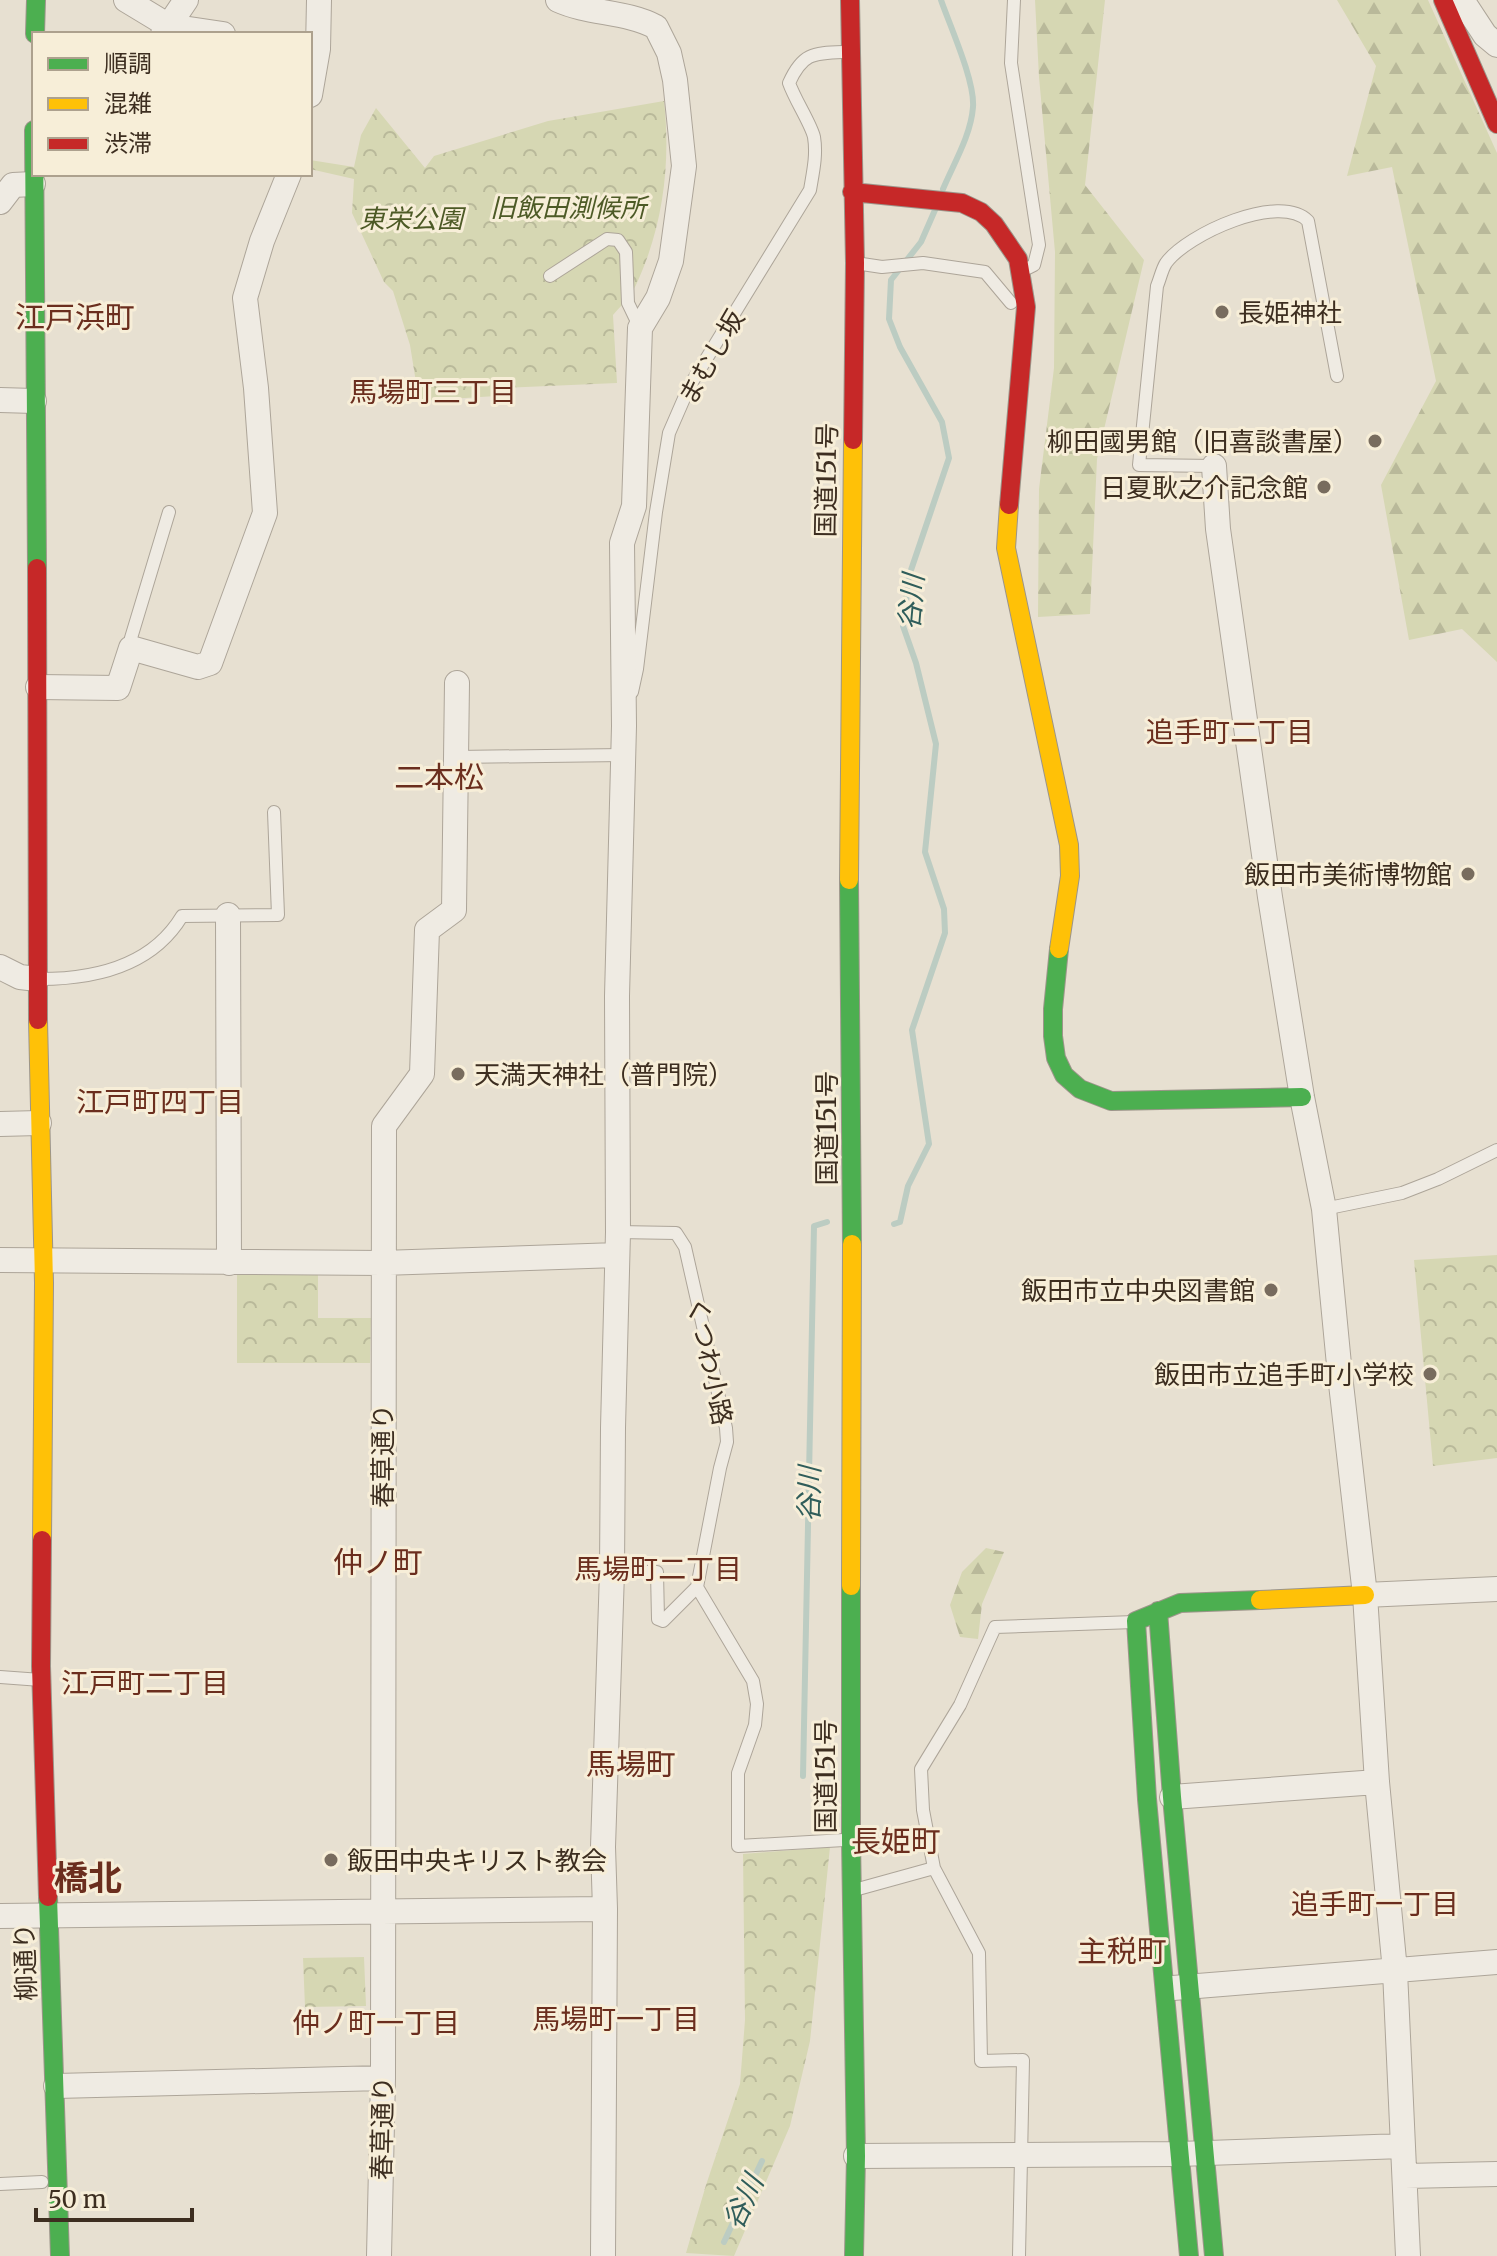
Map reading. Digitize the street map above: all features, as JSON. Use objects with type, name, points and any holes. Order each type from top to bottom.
[{"type":"main road","points":[[35,32],[36,0]]},
{"type":"main road","name":"国道151号","points":[[850,0],[855,263],[849,875],[854,2256]]},
{"type":"main road","points":[[1443,0],[1497,124]]},
{"type":"main road","name":"柳通り","points":[[33,176],[38,687],[37,979],[42,1260],[42,1680],[60,2256]]},
{"type":"main road","points":[[852,192],[952,201],[981,212],[994,224],[1018,259],[1022,272],[1026,307],[1006,548],[1067,827],[1071,871],[1054,990],[1052,1047],[1062,1073],[1081,1092],[1111,1101],[1302,1097]]},
{"type":"main road","points":[[1189,2256],[1147,1799],[1136,1621],[1180,1603],[1365,1595]]},
{"type":"main road","points":[[1158,1611],[1214,2256]]},
{"type":"street","points":[[126,0],[166,30],[194,32]]},
{"type":"street","points":[[166,30],[186,0]]},
{"type":"street","points":[[312,72],[319,0]]},
{"type":"street","points":[[558,0],[576,8],[645,21],[656,27],[669,53],[681,123],[684,166],[671,261],[658,298],[640,328],[634,506],[622,543],[624,726],[617,996],[618,1243],[603,1847],[603,2256]]},
{"type":"street","points":[[1462,0],[1485,35],[1497,45]]},
{"type":"street","points":[[38,687],[118,688],[131,648],[198,667],[210,663],[265,513],[256,388],[245,298],[262,241],[288,176]]},
{"type":"street","points":[[0,202],[13,185],[33,184]]},
{"type":"street","points":[[0,400],[34,401]]},
{"type":"street","points":[[1214,466],[1218,529],[1270,897],[1302,1097],[1324,1209],[1365,1595],[1377,1782],[1395,1971],[1408,2256]]},
{"type":"street","name":"春草通り","points":[[379,2256],[383,2078],[384,1126],[422,1074],[427,930],[454,910],[457,683]]},
{"type":"street","points":[[228,915],[229,1263]]},
{"type":"street","points":[[3,972],[37,979]]},
{"type":"street","points":[[0,1124],[39,1123]]},
{"type":"street","points":[[0,1260],[382,1263],[618,1243]]},
{"type":"street","points":[[1365,1595],[1497,1589]]},
{"type":"street","points":[[1172,1797],[1377,1782]]},
{"type":"street","points":[[0,1916],[605,1909]]},
{"type":"street","points":[[1163,1989],[1497,1962]]},
{"type":"street","points":[[56,2086],[383,2078]]},
{"type":"street","points":[[856,2156],[1179,2154],[1402,2146]]},
{"type":"street","points":[[1405,2176],[1497,2174]]},
{"type":"lane","points":[[1014,0],[1011,63],[1039,245],[1034,265],[1022,272]]},
{"type":"lane","name":"まむし坂","points":[[624,726],[637,669],[669,433],[689,387],[810,190],[815,163],[813,134],[789,83],[797,65],[813,54],[850,52]]},
{"type":"lane","points":[[1214,466],[1139,465],[1157,286],[1166,263],[1193,239],[1254,215],[1281,210],[1301,214],[1308,221],[1337,376]]},
{"type":"lane","points":[[550,276],[607,239],[618,240],[626,252],[628,303],[640,328]]},
{"type":"lane","points":[[855,263],[882,267],[923,263],[985,272],[1011,303]]},
{"type":"lane","points":[[131,648],[131,638],[169,512]]},
{"type":"lane","points":[[456,757],[623,755]]},
{"type":"lane","points":[[37,979],[89,977],[118,967],[160,944],[171,934],[182,916],[278,915],[274,812]]},
{"type":"lane","points":[[1324,1209],[1402,1193],[1497,1150]]},
{"type":"lane","name":"くつわ小路","points":[[618,1243],[676,1233],[685,1247],[727,1442],[697,1587]]},
{"type":"lane","points":[[612,1572],[657,1572],[658,1619],[663,1621],[697,1587],[753,1681],[757,1704],[755,1725],[738,1773],[738,1846],[851,1840]]},
{"type":"lane","points":[[1019,2256],[1023,2060],[981,2061],[979,1953],[934,1868],[923,1810],[921,1769],[960,1705],[995,1627],[1136,1621]]},
{"type":"lane","points":[[0,1677],[42,1680]]},
{"type":"lane","points":[[853,1891],[934,1868]]},
{"type":"lane","points":[[0,2184],[42,2182]]},
{"type":"green space","points":[[1035,0],[1105,0],[1085,185],[1144,260],[1097,459],[1090,614],[1038,617],[1039,489],[1054,368],[1055,252]]},
{"type":"green space","points":[[1337,0],[1428,0],[1497,153],[1497,662],[1462,629],[1409,640],[1381,485],[1436,381],[1392,167],[1347,176],[1376,66]]},
{"type":"green space","name":"旧飯田測候所","points":[[664,101],[665,172],[659,218],[636,285],[613,315],[617,383],[500,388],[496,396],[419,401],[410,345],[393,291],[384,282],[352,213],[354,179],[312,169],[312,160],[354,167],[361,135],[376,108],[425,168],[434,156],[548,121]]},
{"type":"green space","points":[[1497,1255],[1497,1458],[1433,1466],[1414,1260]]},
{"type":"green space","points":[[237,1271],[318,1271],[318,1318],[371,1318],[370,1363],[237,1363]]},
{"type":"green space","points":[[986,1548],[1004,1552],[982,1604],[978,1639],[960,1637],[950,1605],[962,1572]]},
{"type":"green space","points":[[830,1847],[810,2041],[790,2126],[734,2256],[686,2253],[740,2084],[745,2020],[743,1854]]},
{"type":"green space","points":[[364,1957],[366,2006],[305,2007],[303,1958]]},
{"type":"waterway","name":"谷川","points":[[941,0],[973,96],[972,117],[966,138],[943,189]]},
{"type":"waterway","name":"谷川","points":[[894,1224],[900,1222],[908,1186],[929,1144],[912,1030],[945,933],[944,909],[925,852],[936,744],[916,663],[903,626],[909,576],[949,458],[942,422],[900,347],[889,319],[891,280],[921,242],[935,210]]},
{"type":"waterway","name":"谷川","points":[[803,1776],[814,1226],[827,1222]]},
{"type":"waterway","name":"谷川","points":[[724,2242],[762,2161]]},
{"type":"traffic: fast","points":[[35,32],[36,0]]},
{"type":"traffic: fast","points":[[34,176],[37,568]]},
{"type":"traffic: fast","points":[[849,880],[852,1244]]},
{"type":"traffic: fast","points":[[1059,949],[1053,1009],[1056,1058],[1064,1075],[1080,1089],[1111,1101],[1302,1097]]},
{"type":"traffic: fast","points":[[851,1586],[856,2156],[854,2256]]},
{"type":"traffic: fast","points":[[1189,2256],[1147,1799],[1136,1621],[1180,1603],[1260,1600]]},
{"type":"traffic: fast","points":[[1158,1611],[1214,2256]]},
{"type":"traffic: fast","points":[[48,1897],[60,2256]]},
{"type":"traffic: slow","points":[[849,880],[853,440]]},
{"type":"traffic: slow","points":[[1009,505],[1006,548],[1069,845],[1070,876],[1059,949]]},
{"type":"traffic: slow","points":[[38,1020],[44,1283],[42,1540]]},
{"type":"traffic: slow","points":[[851,1586],[852,1244]]},
{"type":"traffic: slow","points":[[1260,1600],[1365,1595]]},
{"type":"traffic: jam","points":[[850,0],[855,263],[853,440]]},
{"type":"traffic: jam","points":[[1443,0],[1497,124]]},
{"type":"traffic: jam","points":[[852,192],[962,203],[981,212],[994,224],[1018,259],[1026,307],[1009,505]]},
{"type":"traffic: jam","points":[[37,568],[38,1020]]},
{"type":"traffic: jam","points":[[42,1540],[41,1666],[48,1897]]},
{"type":"place","name":"長姫神社","points":[[1222,312]]},
{"type":"place","name":"柳田國男館（旧喜談書屋）","points":[[1375,441]]},
{"type":"place","name":"日夏耿之介記念館","points":[[1324,487]]},
{"type":"place","name":"飯田市美術博物館","points":[[1468,874]]},
{"type":"place","name":"天満天神社（普門院）","points":[[458,1074]]},
{"type":"place","name":"飯田市立中央図書館","points":[[1271,1290]]},
{"type":"place","name":"飯田市立追手町小学校","points":[[1430,1374]]},
{"type":"place","name":"飯田中央キリスト教会","points":[[331,1860]]},
{"type":"district","name":"江戸浜町","points":[[75,317]]},
{"type":"district","name":"馬場町三丁目","points":[[433,392]]},
{"type":"district","name":"追手町二丁目","points":[[1230,732]]},
{"type":"district","name":"二本松","points":[[439,777]]},
{"type":"district","name":"江戸町四丁目","points":[[160,1102]]},
{"type":"district","name":"仲ノ町","points":[[378,1562]]},
{"type":"district","name":"馬場町二丁目","points":[[658,1569]]},
{"type":"district","name":"江戸町二丁目","points":[[145,1683]]},
{"type":"district","name":"馬場町","points":[[631,1764]]},
{"type":"district","name":"長姫町","points":[[896,1841]]},
{"type":"district","name":"橋北","points":[[88,1878]]},
{"type":"district","name":"追手町一丁目","points":[[1375,1904]]},
{"type":"district","name":"主税町","points":[[1122,1951]]},
{"type":"district","name":"馬場町一丁目","points":[[616,2019]]},
{"type":"district","name":"仲ノ町一丁目","points":[[376,2023]]},
{"type":"park label","name":"東栄公園","points":[[411,218]]}]
